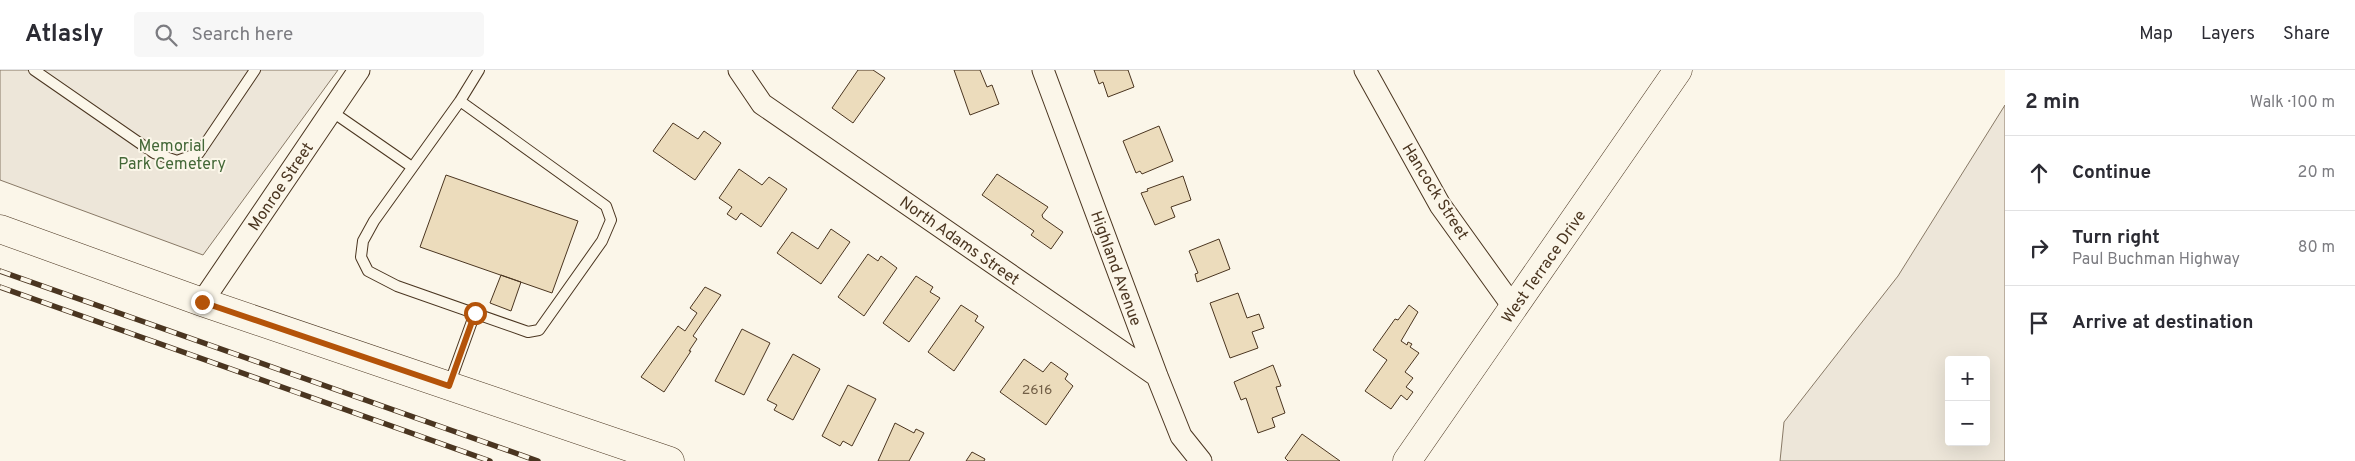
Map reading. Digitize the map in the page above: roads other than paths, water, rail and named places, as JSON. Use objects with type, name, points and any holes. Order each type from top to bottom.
[{"type":"main road","name":"West Terrace Drive","points":[[1407,461],[1678,70]]},
{"type":"main road","points":[[0,229],[202,302],[670,461]]},
{"type":"street","name":"Monroe Street","points":[[202,302],[359,70]]},
{"type":"street","name":"North Adams Street","points":[[739,70],[762,104],[1157,376]]},
{"type":"street","name":"Highland Avenue","points":[[1043,70],[1181,436],[1201,461]]},
{"type":"street","name":"Hancock Street","points":[[1365,70],[1440,205],[1514,308]]},
{"type":"lane","points":[[34,70],[154,153],[177,161],[199,153],[255,70]]},
{"type":"lane","points":[[460,101],[606,206],[611,220],[602,241],[539,330],[528,332],[397,286],[368,271],[361,257],[363,241],[374,221],[460,101],[479,70]]},
{"type":"lane","points":[[331,111],[412,167]]},
{"type":"lane","points":[[449,386],[475,313]]},
{"type":"railway","points":[[0,271],[538,461]]},
{"type":"railway","points":[[0,287],[490,461]]},
{"type":"park label","name":"Memorial Park Cemetery","points":[[172,154]]}]
